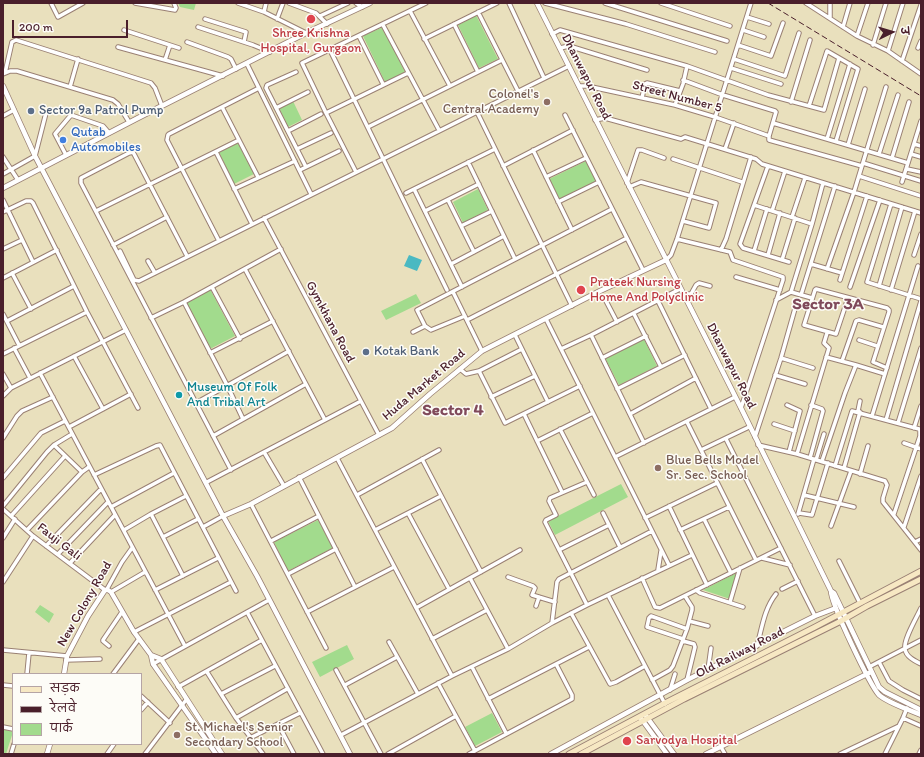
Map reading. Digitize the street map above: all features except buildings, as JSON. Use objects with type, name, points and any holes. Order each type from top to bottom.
[{"type":"main road","name":"Old Railway Road","points":[[581,754],[666,705],[921,571]]},
{"type":"main road","name":"Old Railway Road","points":[[666,705],[843,620],[867,606],[921,579]]},
{"type":"main road","name":"Old Railway Road","points":[[569,754],[643,718]]},
{"type":"street","points":[[51,3],[58,17],[80,4]]},
{"type":"street","points":[[135,3],[150,4],[175,10],[176,8],[174,3]]},
{"type":"street","points":[[238,3],[264,12],[306,33]]},
{"type":"street","points":[[253,8],[255,3]]},
{"type":"street","points":[[264,12],[266,3]]},
{"type":"street","points":[[277,19],[283,3]]},
{"type":"street","points":[[289,3],[305,8],[320,16],[327,24]]},
{"type":"street","points":[[305,8],[306,3]]},
{"type":"street","points":[[320,16],[348,3]]},
{"type":"street","points":[[356,3],[362,7]]},
{"type":"street","points":[[3,188],[129,122],[306,33],[370,3]]},
{"type":"street","points":[[356,172],[302,64],[304,61],[383,25],[426,3]]},
{"type":"street","points":[[424,39],[497,3]]},
{"type":"street","points":[[509,3],[544,78]]},
{"type":"street","points":[[545,3],[626,24],[715,52]]},
{"type":"street","points":[[605,3],[727,41]]},
{"type":"street","points":[[661,3],[730,26]]},
{"type":"street","points":[[666,260],[671,255],[683,221],[707,143],[724,95],[751,3]]},
{"type":"street","points":[[806,3],[830,17],[857,36],[888,51],[921,74]]},
{"type":"street","points":[[830,3],[830,17]]},
{"type":"street","points":[[843,27],[850,3]]},
{"type":"street","points":[[857,36],[868,3]]},
{"type":"street","points":[[873,44],[886,3]]},
{"type":"street","points":[[888,51],[903,3]]},
{"type":"street","name":"Dhanwapur Road","points":[[538,4],[734,398],[741,408],[749,427],[831,591],[836,608],[840,613]]},
{"type":"street","points":[[902,61],[921,5]]},
{"type":"street","points":[[410,11],[450,86]]},
{"type":"street","points":[[478,12],[518,91]]},
{"type":"street","points":[[747,18],[769,24]]},
{"type":"street","points":[[205,19],[245,31],[246,34],[244,42]]},
{"type":"street","points":[[738,45],[771,56],[783,23]]},
{"type":"street","points":[[454,24],[478,72]]},
{"type":"street","points":[[383,25],[439,130]]},
{"type":"street","points":[[198,27],[270,52]]},
{"type":"street","points":[[124,30],[179,48]]},
{"type":"street","points":[[552,34],[560,30],[687,66],[791,102],[824,110],[839,58]]},
{"type":"street","points":[[743,30],[764,37]]},
{"type":"street","points":[[734,59],[785,76],[799,33]]},
{"type":"street","points":[[359,36],[383,84]]},
{"type":"street","points":[[4,74],[14,40],[151,83],[155,88],[162,106]]},
{"type":"street","points":[[791,102],[810,40]]},
{"type":"street","points":[[918,48],[921,41]]},
{"type":"street","points":[[187,42],[228,57],[231,59],[236,69]]},
{"type":"street","points":[[165,60],[170,45]]},
{"type":"street","points":[[560,48],[569,46],[647,70]]},
{"type":"street","points":[[118,47],[223,76]]},
{"type":"street","points":[[330,50],[447,290]]},
{"type":"street","points":[[809,106],[827,51],[858,70],[836,141]]},
{"type":"street","points":[[70,87],[78,59]]},
{"type":"street","points":[[368,128],[502,60]]},
{"type":"street","points":[[247,64],[312,194]]},
{"type":"street","points":[[827,139],[850,64]]},
{"type":"street","points":[[120,251],[134,280],[139,281],[569,66]]},
{"type":"street","points":[[675,105],[687,66]]},
{"type":"street","points":[[732,68],[781,84]]},
{"type":"street","points":[[4,74],[10,71],[17,71],[116,102],[129,122]]},
{"type":"street","points":[[296,72],[267,87],[267,90],[306,167]]},
{"type":"street","points":[[326,113],[354,98],[408,73]]},
{"type":"street","points":[[683,80],[724,95],[776,111],[769,136]]},
{"type":"street","points":[[642,98],[645,84],[647,83],[680,91]]},
{"type":"street","points":[[3,86],[35,156],[207,482],[223,516],[350,754]]},
{"type":"street","name":"Street Number 5","points":[[579,86],[587,86],[675,105],[734,123],[769,136],[770,140],[862,165]]},
{"type":"street","points":[[827,268],[854,192],[886,87]]},
{"type":"street","points":[[219,241],[167,140],[168,135],[259,88]]},
{"type":"street","points":[[848,145],[865,90]]},
{"type":"street","points":[[276,108],[308,92]]},
{"type":"street","points":[[879,154],[898,95]]},
{"type":"street","points":[[892,158],[909,102]]},
{"type":"street","points":[[222,107],[258,177]]},
{"type":"street","points":[[3,116],[14,110]]},
{"type":"street","points":[[477,112],[572,306]]},
{"type":"street","points":[[3,174],[35,156],[46,113]]},
{"type":"street","points":[[65,113],[104,126],[109,133]]},
{"type":"street","points":[[288,131],[321,114]]},
{"type":"street","points":[[66,155],[56,134],[71,115]]},
{"type":"street","points":[[565,115],[643,270]]},
{"type":"street","points":[[595,120],[605,118],[681,138],[685,137],[707,143],[751,157],[768,166],[921,213]]},
{"type":"street","points":[[725,149],[734,123]]},
{"type":"street","points":[[773,123],[908,163]]},
{"type":"street","points":[[902,182],[914,144],[919,134],[921,123]]},
{"type":"street","points":[[503,166],[573,130]]},
{"type":"street","points":[[297,149],[331,133]]},
{"type":"street","points":[[96,211],[239,140]]},
{"type":"street","points":[[914,144],[921,146]]},
{"type":"street","points":[[406,193],[496,149]]},
{"type":"street","points":[[533,150],[572,230]]},
{"type":"street","points":[[664,158],[638,150],[628,185],[641,182],[690,197],[716,203],[710,227],[707,228],[683,221]]},
{"type":"street","points":[[300,170],[339,151]]},
{"type":"street","points":[[187,256],[133,152],[81,178],[81,183],[231,470]]},
{"type":"street","points":[[216,152],[252,224]]},
{"type":"street","points":[[911,154],[921,157]]},
{"type":"street","points":[[3,157],[18,180]]},
{"type":"street","points":[[721,250],[726,239],[742,182],[751,157]]},
{"type":"street","points":[[546,177],[586,158]]},
{"type":"street","points":[[673,159],[699,169],[742,182]]},
{"type":"street","points":[[234,189],[295,160]]},
{"type":"street","points":[[468,162],[515,259]]},
{"type":"street","points":[[862,165],[921,181]]},
{"type":"street","points":[[768,166],[740,244],[742,247],[789,262]]},
{"type":"street","points":[[907,169],[921,172]]},
{"type":"street","points":[[772,210],[785,171]]},
{"type":"street","points":[[859,176],[921,196]]},
{"type":"street","points":[[782,260],[805,178]]},
{"type":"street","points":[[558,202],[598,182]]},
{"type":"street","points":[[776,300],[791,292],[823,183]]},
{"type":"street","points":[[425,211],[479,184]]},
{"type":"street","points":[[801,295],[835,186]]},
{"type":"street","points":[[414,189],[462,287]]},
{"type":"street","points":[[840,280],[867,196]]},
{"type":"street","points":[[3,200],[33,262]]},
{"type":"street","points":[[448,200],[474,252]]},
{"type":"street","points":[[850,288],[880,200]]},
{"type":"street","points":[[3,212],[26,201],[31,201],[34,203],[102,342],[138,408]]},
{"type":"street","points":[[886,420],[921,300],[868,283],[867,281],[891,204]]},
{"type":"street","points":[[754,205],[812,224]]},
{"type":"street","points":[[879,286],[902,207]]},
{"type":"street","points":[[612,209],[418,309],[425,326],[431,330],[466,318],[627,238]]},
{"type":"street","points":[[754,251],[767,209]]},
{"type":"street","points":[[461,226],[492,211]]},
{"type":"street","points":[[891,290],[915,211]]},
{"type":"street","points":[[768,255],[780,213]]},
{"type":"street","points":[[113,245],[167,217]]},
{"type":"street","name":"Gymkhana Road","points":[[264,218],[379,435]]},
{"type":"street","points":[[914,255],[921,234]]},
{"type":"street","points":[[451,264],[504,236]]},
{"type":"street","points":[[677,239],[730,252],[732,259],[781,276],[783,280],[741,408]]},
{"type":"street","points":[[3,249],[22,240]]},
{"type":"street","points":[[151,318],[184,302],[281,249]]},
{"type":"street","points":[[3,278],[57,250]]},
{"type":"street","name":"Huda Market Road","points":[[223,516],[251,504],[397,425],[460,369],[482,352],[643,270],[666,260]]},
{"type":"street","points":[[148,261],[155,273]]},
{"type":"street","points":[[811,264],[842,273]]},
{"type":"street","points":[[872,416],[918,266]]},
{"type":"street","points":[[245,269],[325,420]]},
{"type":"street","points":[[12,273],[31,309]]},
{"type":"street","points":[[736,277],[780,290]]},
{"type":"street","points":[[683,294],[691,294],[696,285],[699,284],[710,286]]},
{"type":"street","points":[[7,321],[74,286]]},
{"type":"street","points":[[212,287],[240,339]]},
{"type":"street","points":[[562,349],[658,302],[680,289]]},
{"type":"street","points":[[848,298],[837,333],[827,333],[804,325],[816,289],[888,309],[889,312],[873,362],[887,368]]},
{"type":"street","points":[[453,292],[482,352]]},
{"type":"street","points":[[791,292],[812,298]]},
{"type":"street","points":[[605,299],[617,322]]},
{"type":"street","points":[[184,302],[243,419]]},
{"type":"street","points":[[658,302],[712,409]]},
{"type":"street","points":[[755,438],[781,358],[796,305],[809,308]]},
{"type":"street","points":[[3,354],[87,312]]},
{"type":"street","points":[[3,314],[19,346]]},
{"type":"street","points":[[634,314],[661,367]]},
{"type":"street","points":[[546,319],[669,565]]},
{"type":"street","points":[[842,361],[856,321],[858,320],[883,327]]},
{"type":"street","points":[[210,353],[273,321]]},
{"type":"street","points":[[413,332],[425,326]]},
{"type":"street","points":[[3,396],[11,388],[126,330]]},
{"type":"street","points":[[797,454],[829,348],[825,345],[824,341],[827,333]]},
{"type":"street","points":[[515,334],[548,402]]},
{"type":"street","points":[[591,335],[644,443]]},
{"type":"street","points":[[602,358],[646,336]]},
{"type":"street","points":[[858,340],[877,346]]},
{"type":"street","points":[[14,348],[30,378]]},
{"type":"street","points":[[898,423],[921,348]]},
{"type":"street","points":[[460,369],[466,374],[479,371],[522,349]]},
{"type":"street","points":[[196,403],[288,351]]},
{"type":"street","points":[[617,389],[685,355]]},
{"type":"street","points":[[74,356],[103,409]]},
{"type":"street","points":[[826,357],[885,374]]},
{"type":"street","points":[[781,358],[813,368]]},
{"type":"street","points":[[822,461],[844,393],[856,365]]},
{"type":"street","points":[[479,371],[504,422],[507,423],[580,386]]},
{"type":"street","points":[[40,373],[185,646]]},
{"type":"street","points":[[3,374],[11,388]]},
{"type":"street","points":[[775,375],[805,384]]},
{"type":"street","points":[[492,398],[535,376]]},
{"type":"street","points":[[630,414],[696,378]]},
{"type":"street","points":[[213,436],[306,384]]},
{"type":"street","points":[[69,427],[131,394]]},
{"type":"street","points":[[3,438],[17,416],[22,412],[53,397]]},
{"type":"street","points":[[615,457],[734,398]]},
{"type":"street","points":[[207,482],[361,401]]},
{"type":"street","points":[[844,468],[859,412],[860,402]]},
{"type":"street","points":[[787,405],[800,411],[789,452]]},
{"type":"street","points":[[794,517],[799,513],[804,495],[823,411],[822,409],[811,405]]},
{"type":"street","points":[[914,428],[921,406]]},
{"type":"street","points":[[835,466],[851,412],[854,410],[920,431],[920,436],[894,514]]},
{"type":"street","points":[[537,441],[593,413]]},
{"type":"street","points":[[524,414],[562,492]]},
{"type":"street","points":[[3,478],[41,433],[66,421]]},
{"type":"street","points":[[687,422],[756,560]]},
{"type":"street","points":[[774,424],[795,431]]},
{"type":"street","points":[[701,450],[749,427]]},
{"type":"street","points":[[560,429],[594,495]]},
{"type":"street","points":[[3,506],[47,452],[54,445],[72,434]]},
{"type":"street","points":[[813,459],[824,434]]},
{"type":"street","points":[[726,439],[798,581],[817,615],[824,623]]},
{"type":"street","points":[[904,443],[921,450]]},
{"type":"street","points":[[54,445],[82,472]]},
{"type":"street","points":[[94,475],[158,445],[161,447],[236,591]]},
{"type":"street","points":[[758,445],[822,461],[886,483],[882,498],[883,502],[921,550]]},
{"type":"street","points":[[860,474],[868,446]]},
{"type":"street","points":[[357,495],[439,450]]},
{"type":"street","points":[[264,452],[284,486]]},
{"type":"street","points":[[11,516],[65,456]]},
{"type":"street","points":[[337,458],[452,676]]},
{"type":"street","points":[[422,459],[481,572]]},
{"type":"street","points":[[799,513],[812,515],[828,464]]},
{"type":"street","points":[[27,530],[82,472],[90,467]]},
{"type":"street","points":[[831,526],[851,471]]},
{"type":"street","points":[[111,507],[174,473]]},
{"type":"street","points":[[904,527],[921,476]]},
{"type":"street","points":[[299,477],[355,587]]},
{"type":"street","points":[[587,482],[549,499],[556,515],[545,522],[587,605]]},
{"type":"street","points":[[645,518],[717,483]]},
{"type":"street","points":[[46,546],[101,489]]},
{"type":"street","points":[[804,495],[854,507]]},
{"type":"street","points":[[124,530],[186,496]]},
{"type":"street","points":[[375,530],[441,496]]},
{"type":"street","points":[[58,554],[108,502]]},
{"type":"street","points":[[251,504],[326,648]]},
{"type":"street","points":[[668,506],[707,585]]},
{"type":"street","points":[[680,530],[729,507]]},
{"type":"street","name":"Fauji Gali","points":[[3,509],[33,536],[108,590]]},
{"type":"street","points":[[408,513],[449,589]]},
{"type":"street","points":[[603,513],[620,547]]},
{"type":"street","points":[[151,514],[184,576]]},
{"type":"street","points":[[70,563],[115,515]]},
{"type":"street","points":[[202,527],[223,516]]},
{"type":"street","points":[[271,541],[319,516]]},
{"type":"street","points":[[3,538],[15,519]]},
{"type":"street","points":[[163,537],[198,519]]},
{"type":"street","points":[[704,519],[730,573]]},
{"type":"street","points":[[559,550],[609,525]]},
{"type":"street","points":[[552,623],[558,580],[652,531]]},
{"type":"street","points":[[3,582],[33,536]]},
{"type":"street","points":[[915,542],[921,539]]},
{"type":"street","name":"New Colony Road","points":[[64,673],[67,658],[88,616],[108,590],[122,562],[132,548]]},
{"type":"street","points":[[642,578],[657,608],[660,608],[781,548]]},
{"type":"street","points":[[288,574],[336,549]]},
{"type":"street","points":[[416,608],[520,550]]},
{"type":"street","points":[[658,570],[661,550]]},
{"type":"street","points":[[341,735],[438,683],[508,649],[571,613],[692,554]]},
{"type":"street","points":[[155,590],[218,558]]},
{"type":"street","points":[[762,558],[790,565]]},
{"type":"street","points":[[839,561],[860,603]]},
{"type":"street","points":[[307,612],[394,567]]},
{"type":"street","points":[[730,602],[740,568]]},
{"type":"street","points":[[145,572],[108,590],[134,632],[151,655],[153,664],[216,754]]},
{"type":"street","points":[[508,577],[533,586],[534,589],[532,594],[555,602]]},
{"type":"street","points":[[470,578],[508,649]]},
{"type":"street","points":[[782,589],[798,581]]},
{"type":"street","points":[[134,632],[231,582]]},
{"type":"street","points":[[696,590],[700,593],[743,607]]},
{"type":"street","name":"Dhanwapur Road","points":[[831,591],[834,593],[840,613]]},
{"type":"street","points":[[757,646],[767,610],[771,600],[776,594]]},
{"type":"street","points":[[608,595],[666,705]]},
{"type":"street","points":[[652,680],[670,670],[673,666],[687,629],[692,607],[685,596]]},
{"type":"street","points":[[536,606],[539,597]]},
{"type":"street","points":[[153,664],[269,600]]},
{"type":"street","points":[[551,754],[661,696],[687,680],[817,615],[836,608]]},
{"type":"street","points":[[921,608],[904,648],[910,658],[921,664]]},
{"type":"street","points":[[432,639],[487,610]]},
{"type":"street","points":[[109,646],[103,640],[122,612]]},
{"type":"street","points":[[247,612],[323,754]]},
{"type":"street","points":[[571,613],[610,684],[645,666]]},
{"type":"street","points":[[840,613],[869,671],[876,691],[880,696],[921,710]]},
{"type":"street","points":[[687,629],[651,616],[647,627],[694,644],[695,647],[687,680]]},
{"type":"street","points":[[689,621],[708,626]]},
{"type":"street","points":[[114,673],[139,639]]},
{"type":"street","points":[[178,687],[262,640]]},
{"type":"street","points":[[706,754],[869,671],[879,662],[921,640]]},
{"type":"street","points":[[390,642],[418,694]]},
{"type":"street","points":[[488,699],[589,647]]},
{"type":"street","points":[[708,670],[711,648]]},
{"type":"street","points":[[3,650],[67,658],[100,659]]},
{"type":"street","points":[[26,673],[29,653]]},
{"type":"street","points":[[151,655],[161,659],[222,754]]},
{"type":"street","points":[[345,685],[397,657]]},
{"type":"street","points":[[879,662],[888,681],[921,699]]},
{"type":"street","points":[[469,754],[573,698],[556,664]]},
{"type":"street","points":[[221,694],[275,666]]},
{"type":"street","points":[[472,667],[506,733]]},
{"type":"street","points":[[336,670],[380,754]]},
{"type":"street","points":[[207,672],[236,718],[263,754]]},
{"type":"street","points":[[670,690],[675,674]]},
{"type":"street","points":[[438,683],[475,751]]},
{"type":"street","points":[[236,718],[287,689]]},
{"type":"street","points":[[142,697],[170,722]]},
{"type":"street","points":[[146,754],[186,700]]},
{"type":"street","points":[[142,709],[148,702]]},
{"type":"street","points":[[907,706],[921,716]]},
{"type":"street","points":[[885,754],[903,718],[907,706]]},
{"type":"street","points":[[250,738],[300,713]]},
{"type":"street","points":[[388,754],[456,716]]},
{"type":"street","points":[[643,718],[667,754]]},
{"type":"street","points":[[643,718],[674,754]]},
{"type":"street","points":[[903,718],[921,726]]},
{"type":"street","points":[[278,724],[294,754]]},
{"type":"street","points":[[840,754],[899,726]]},
{"type":"street","points":[[587,734],[592,742]]},
{"type":"street","points":[[107,754],[113,745]]},
{"type":"street","points":[[721,747],[725,754]]},
{"type":"street","points":[[919,754],[921,750]]},
{"type":"green space","points":[[178,3],[196,3],[194,10],[180,7]]},
{"type":"green space","points":[[476,15],[498,59],[479,68],[458,25]]},
{"type":"green space","points":[[383,27],[405,72],[385,82],[363,36]]},
{"type":"green space","points":[[293,101],[302,120],[288,127],[279,108]]},
{"type":"green space","points":[[238,143],[254,174],[234,184],[219,152]]},
{"type":"green space","points":[[586,161],[596,181],[560,200],[549,179]]},
{"type":"green space","points":[[478,189],[488,210],[463,223],[453,202]]},
{"type":"green space","points":[[210,289],[235,336],[210,349],[186,302]]},
{"type":"green space","points":[[416,294],[421,303],[386,320],[381,311]]},
{"type":"green space","points":[[644,339],[657,366],[619,385],[605,358]]},
{"type":"green space","points":[[621,484],[628,497],[555,535],[548,521]]},
{"type":"green space","points":[[318,520],[333,548],[288,571],[274,542]]},
{"type":"green space","points":[[736,573],[730,599],[703,590]]},
{"type":"green space","points":[[40,605],[54,614],[49,623],[35,612]]},
{"type":"green space","points":[[347,645],[354,659],[320,677],[312,662]]},
{"type":"green space","points":[[492,713],[502,732],[475,746],[465,727]]},
{"type":"green space","points":[[3,729],[12,732],[12,735],[6,754],[3,754]]},
{"type":"water","points":[[409,255],[422,260],[417,271],[404,266]]},
{"type":"railway","points":[[768,3],[921,96]]},
{"type":"place","name":"Shree Krishna Hospital, Gurgaon","points":[[311,19]]},
{"type":"place","name":"Colonel's Central Academy","points":[[547,102]]},
{"type":"place","name":"Sector 9a Patrol Pump","points":[[31,111]]},
{"type":"place","name":"Qutab Automobiles","points":[[63,140]]},
{"type":"place","name":"Prateek Nursing Home And Polyclinic","points":[[581,290]]},
{"type":"place","name":"Kotak Bank","points":[[366,352]]},
{"type":"place","name":"Museum Of Folk And Tribal Art","points":[[179,395]]},
{"type":"place","name":"Blue Bells Model Sr. Sec. School","points":[[658,468]]},
{"type":"place","name":"St. Michael's Senior Secondary School","points":[[177,735]]},
{"type":"place","name":"Sarvodya Hospital","points":[[627,741]]},
{"type":"district","name":"Sector 3A","points":[[828,305]]},
{"type":"district","name":"Sector 4","points":[[453,411]]}]
